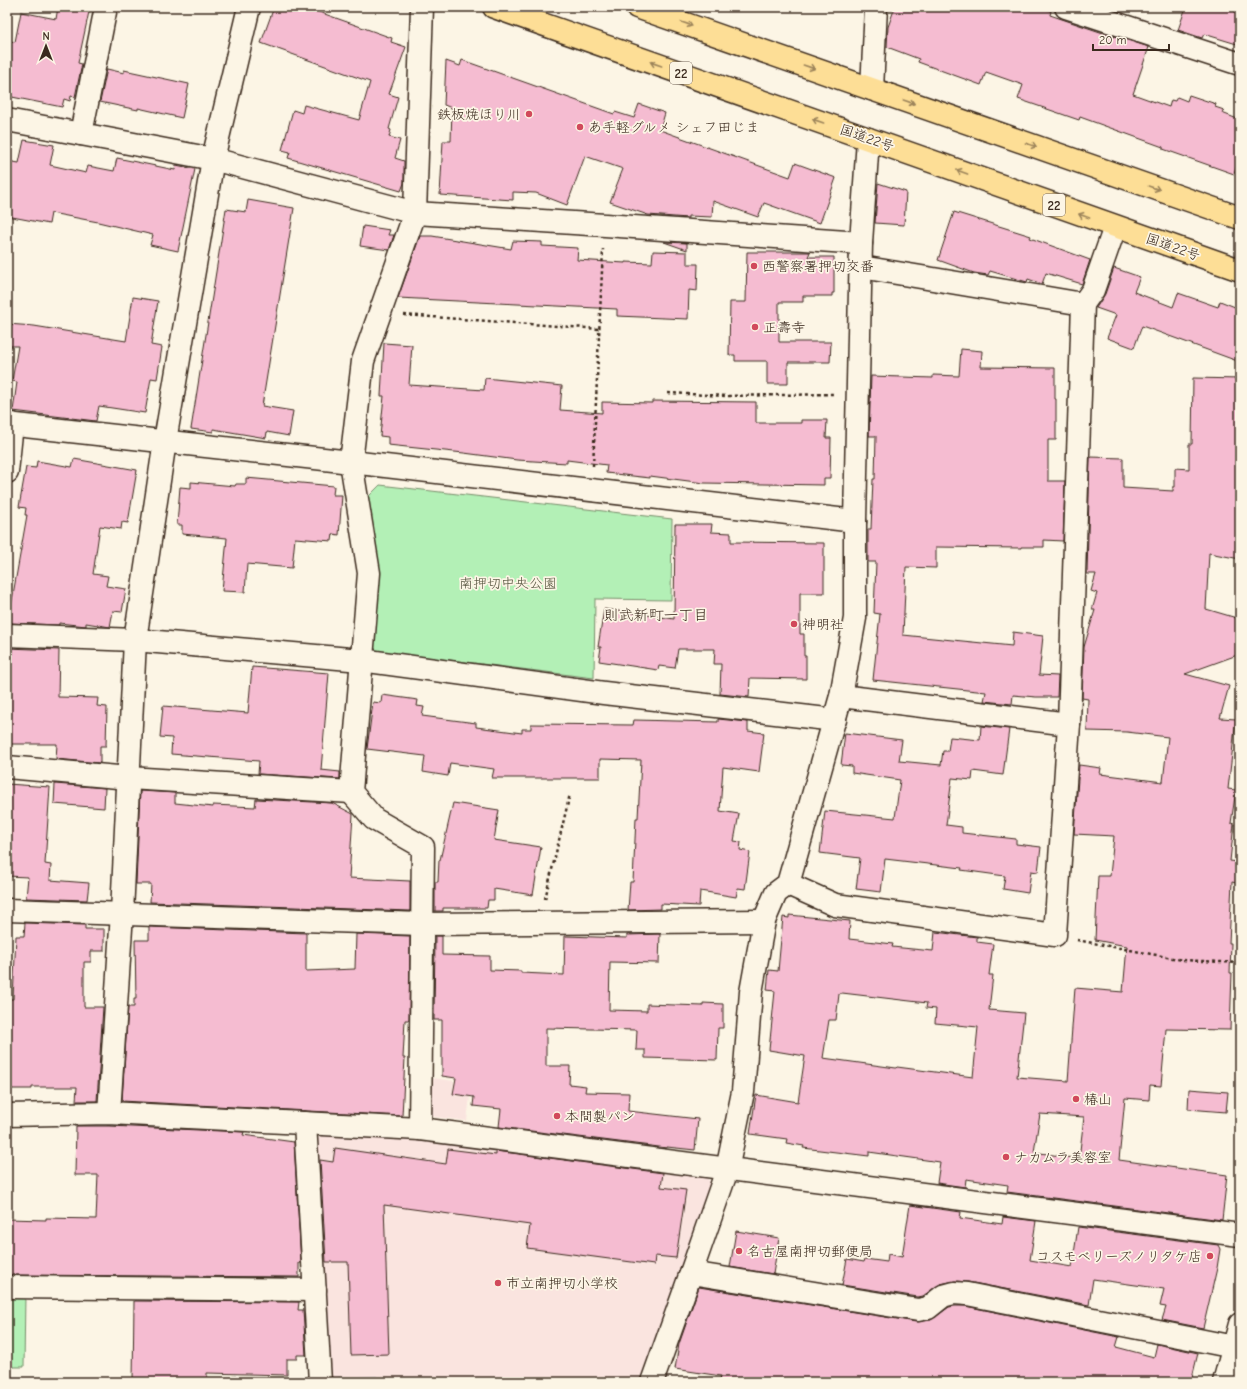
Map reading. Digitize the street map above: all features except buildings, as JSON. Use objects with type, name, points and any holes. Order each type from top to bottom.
[{"type":"highway","name":"国道22号","points":[[494,7],[1240,270]]},
{"type":"highway","points":[[637,7],[1240,218]]},
{"type":"street","points":[[81,134],[106,7]]},
{"type":"street","points":[[108,1113],[122,913],[135,640],[165,441],[213,159],[249,7]]},
{"type":"street","points":[[420,1129],[423,847],[374,819],[351,792],[369,573],[351,462],[362,361],[415,213],[422,7]]},
{"type":"street","points":[[872,89],[876,7]]},
{"type":"street","points":[[1066,7],[1240,64]]},
{"type":"street","points":[[7,120],[213,159],[415,213],[605,224],[861,243]]},
{"type":"street","points":[[652,1382],[727,1170],[743,1092],[751,992],[764,921],[776,893],[788,884],[835,720],[841,696],[855,618],[855,521],[861,243],[868,139]]},
{"type":"street","points":[[788,884],[835,905],[1055,935],[1069,724],[1083,304],[1093,290],[1116,227]]},
{"type":"street","points":[[861,267],[1083,304]]},
{"type":"street","points":[[7,472],[10,424],[855,521]]},
{"type":"street","points":[[7,635],[135,640],[362,660],[604,693],[835,720]]},
{"type":"street","points":[[841,696],[1069,724]]},
{"type":"street","points":[[7,767],[129,778],[351,792]]},
{"type":"street","points":[[7,910],[422,924],[764,921]]},
{"type":"street","points":[[7,1115],[108,1113],[420,1129],[727,1170],[1240,1235]]},
{"type":"street","points":[[305,1123],[320,1382]]},
{"type":"street","points":[[691,1273],[918,1310],[928,1308],[943,1296],[954,1292],[1237,1347]]},
{"type":"street","points":[[7,1288],[315,1290]]},
{"type":"street","points":[[1224,1382],[1237,1347],[1240,1324]]},
{"type":"path","points":[[592,490],[605,224]]},
{"type":"path","points":[[380,314],[600,329]]},
{"type":"path","points":[[668,393],[727,396],[858,394]]},
{"type":"path","points":[[539,923],[570,794]]},
{"type":"path","points":[[1055,935],[1184,960],[1240,963]]},
{"type":"shaded area","points":[[432,1078],[454,1081],[453,1094],[470,1096],[467,1121],[427,1116]]},
{"type":"shaded area","name":"市立南押切小学校","points":[[329,1132],[420,1136],[706,1175],[711,1184],[639,1382],[327,1382],[314,1140]]},
{"type":"green space","name":"南押切中央公園","points":[[380,485],[672,519],[671,600],[595,599],[594,678],[377,651],[370,641],[364,501]]},
{"type":"green space","points":[[7,1294],[25,1295],[24,1367],[7,1367]]},
{"type":"water","points":[[377,1377],[377,1382],[338,1382],[338,1378]]},
{"type":"place","name":"鉄板焼ほり川","points":[[529,114]]},
{"type":"place","name":"あ手軽グルメ シェフ田じま","points":[[580,127]]},
{"type":"place","name":"西警察署押切交番","points":[[754,266]]},
{"type":"place","name":"正壽寺","points":[[755,327]]},
{"type":"place","name":"神明社","points":[[794,624]]},
{"type":"place","name":"椿山","points":[[1076,1099]]},
{"type":"place","name":"本間製パン","points":[[557,1116]]},
{"type":"place","name":"ナカムラ美容室","points":[[1006,1157]]},
{"type":"place","name":"名古屋南押切郵便局","points":[[739,1251]]},
{"type":"place","name":"コスモベリーズノリタケ店","points":[[1210,1256]]},
{"type":"place","name":"市立南押切小学校","points":[[498,1283]]},
{"type":"district","name":"則武新町一丁目","points":[[656,615]]}]
